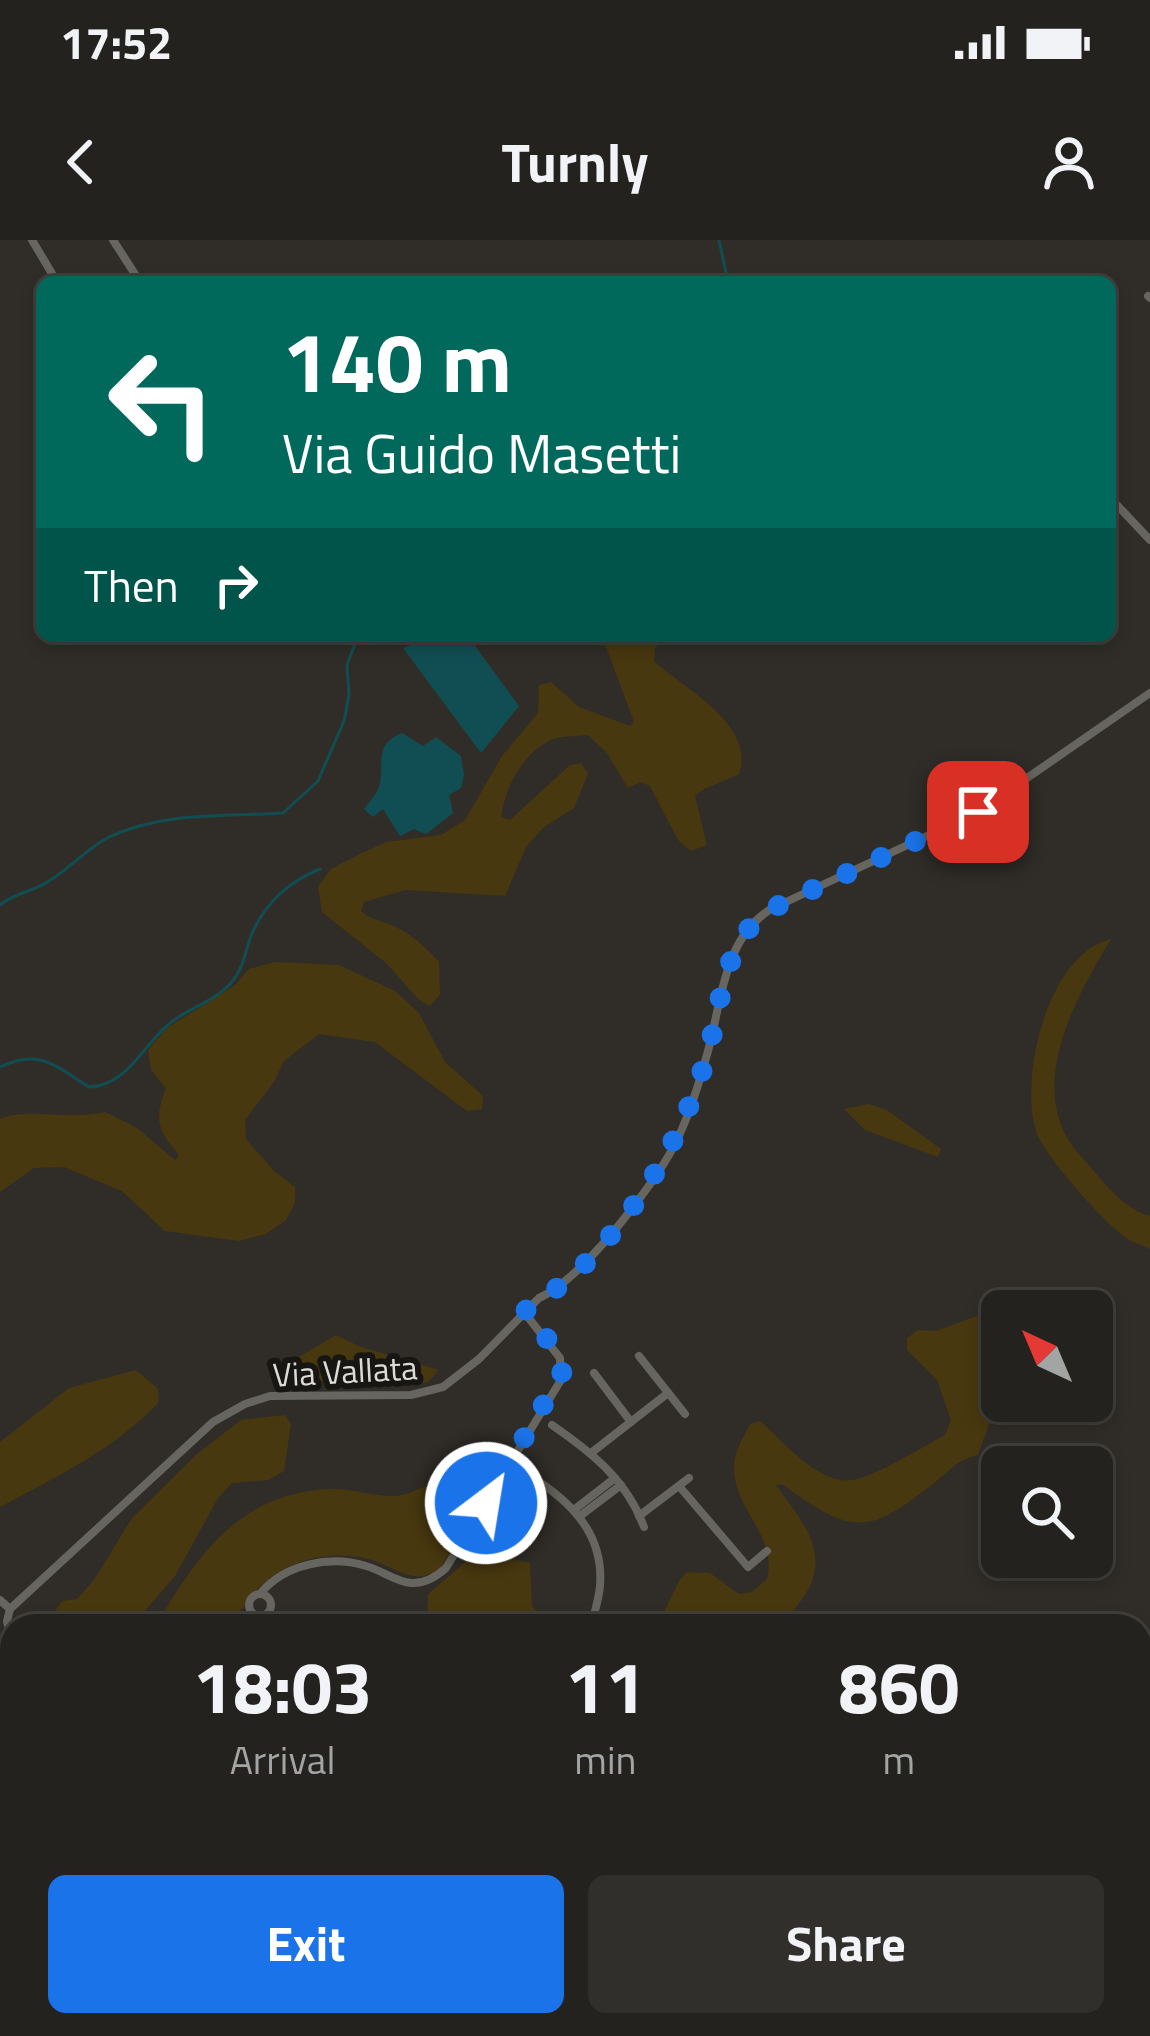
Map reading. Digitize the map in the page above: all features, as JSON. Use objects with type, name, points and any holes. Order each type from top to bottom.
[{"type":"street","points":[[32,240],[54,276]]},
{"type":"street","points":[[113,240],[136,276]]},
{"type":"street","points":[[1118,505],[1150,540]]},
{"type":"street","name":"Via Vallata","points":[[10,1609],[213,1422],[230,1412],[270,1396],[411,1395],[455,1381],[524,1312],[580,1269],[669,1155],[706,1059],[737,944],[751,923],[771,909],[978,812],[1150,693]]},
{"type":"street","points":[[260,1594],[290,1571],[328,1561],[359,1564],[406,1582],[433,1578],[449,1564],[562,1373],[555,1348],[524,1312]]},
{"type":"street","points":[[639,1356],[685,1414]]},
{"type":"street","points":[[594,1372],[631,1422]]},
{"type":"street","points":[[591,1453],[668,1393]]},
{"type":"street","points":[[552,1425],[591,1453],[618,1482],[644,1527]]},
{"type":"street","points":[[510,1463],[560,1494],[578,1512],[600,1572],[597,1614]]},
{"type":"street","points":[[640,1516],[689,1478]]},
{"type":"street","points":[[578,1512],[618,1482]]},
{"type":"street","points":[[679,1486],[748,1567],[767,1551]]},
{"type":"street","points":[[0,1600],[9,1614]]},
{"type":"shaded area","points":[[604,642],[661,642],[654,661],[714,709],[737,739],[739,774],[695,796],[707,845],[691,851],[678,840],[650,786],[640,782],[628,788],[607,753],[588,735],[557,738],[536,750],[518,770],[501,817],[510,820],[570,765],[581,763],[588,774],[574,808],[543,828],[526,847],[505,896],[405,890],[364,902],[361,911],[404,931],[439,962],[440,995],[430,1006],[322,912],[318,887],[331,869],[386,842],[441,835],[465,820],[502,756],[538,713],[539,685],[551,682],[579,707],[630,726],[634,722]]},
{"type":"shaded area","points":[[1111,939],[1073,1010],[1056,1063],[1054,1090],[1058,1116],[1074,1148],[1118,1197],[1150,1216],[1150,1249],[1125,1237],[1075,1187],[1041,1142],[1032,1108],[1036,1050],[1055,992],[1089,949]]},
{"type":"shaded area","points":[[275,962],[339,965],[395,991],[419,1013],[445,1062],[483,1096],[482,1109],[467,1111],[375,1042],[319,1034],[284,1061],[245,1120],[246,1139],[295,1187],[295,1203],[286,1220],[266,1234],[239,1241],[165,1231],[122,1191],[64,1167],[34,1168],[0,1192],[0,1119],[12,1116],[105,1112],[137,1128],[175,1160],[179,1155],[160,1124],[166,1088],[151,1070],[148,1050],[167,1028],[235,985],[249,969]]},
{"type":"shaded area","points":[[869,1104],[887,1110],[941,1149],[938,1157],[865,1130],[844,1109]]},
{"type":"shaded area","points":[[981,1314],[981,1422],[990,1422],[978,1455],[957,1464],[896,1510],[863,1522],[828,1514],[782,1484],[776,1485],[807,1530],[815,1556],[811,1584],[792,1614],[663,1614],[687,1572],[710,1573],[739,1594],[752,1592],[767,1579],[767,1550],[741,1498],[734,1470],[750,1424],[760,1421],[814,1469],[839,1480],[861,1478],[885,1468],[945,1435],[951,1420],[937,1380],[907,1350],[907,1338],[918,1330],[936,1331]]},
{"type":"shaded area","points":[[336,1335],[439,1370],[428,1382],[414,1385],[282,1380],[275,1371]]},
{"type":"shaded area","points":[[136,1370],[158,1389],[159,1402],[104,1448],[0,1507],[0,1442],[69,1388]]},
{"type":"shaded area","points":[[285,1415],[291,1424],[284,1471],[268,1480],[232,1483],[218,1498],[175,1576],[142,1614],[53,1614],[62,1601],[77,1599],[94,1580],[132,1518],[197,1454],[241,1420]]},
{"type":"shaded area","points":[[452,1483],[493,1485],[441,1567],[432,1573],[415,1576],[364,1558],[322,1557],[277,1573],[235,1614],[163,1614],[209,1548],[228,1529],[272,1501],[329,1489],[403,1495]]},
{"type":"shaded area","points":[[483,1539],[502,1557],[530,1563],[532,1606],[539,1614],[427,1614],[428,1594]]},
{"type":"water","points":[[419,642],[472,642],[519,706],[481,753],[403,648]]},
{"type":"water","points":[[402,733],[423,746],[436,737],[461,756],[461,788],[449,795],[453,813],[426,834],[414,829],[400,836],[383,809],[373,817],[364,809],[379,786],[384,748]]},
{"type":"waterway","points":[[719,240],[727,276]]},
{"type":"waterway","points":[[0,905],[43,885],[102,841],[130,829],[195,817],[283,813],[318,781],[344,721],[349,695],[347,665],[356,642]]},
{"type":"waterway","points":[[0,1067],[37,1059],[89,1087],[113,1080],[168,1025],[231,983],[265,910],[289,886],[320,869]]},
{"type":"route","points":[[486,1503],[561,1380],[555,1348],[524,1312],[580,1269],[669,1155],[702,1071],[728,969],[745,930],[771,909],[978,812]]}]
